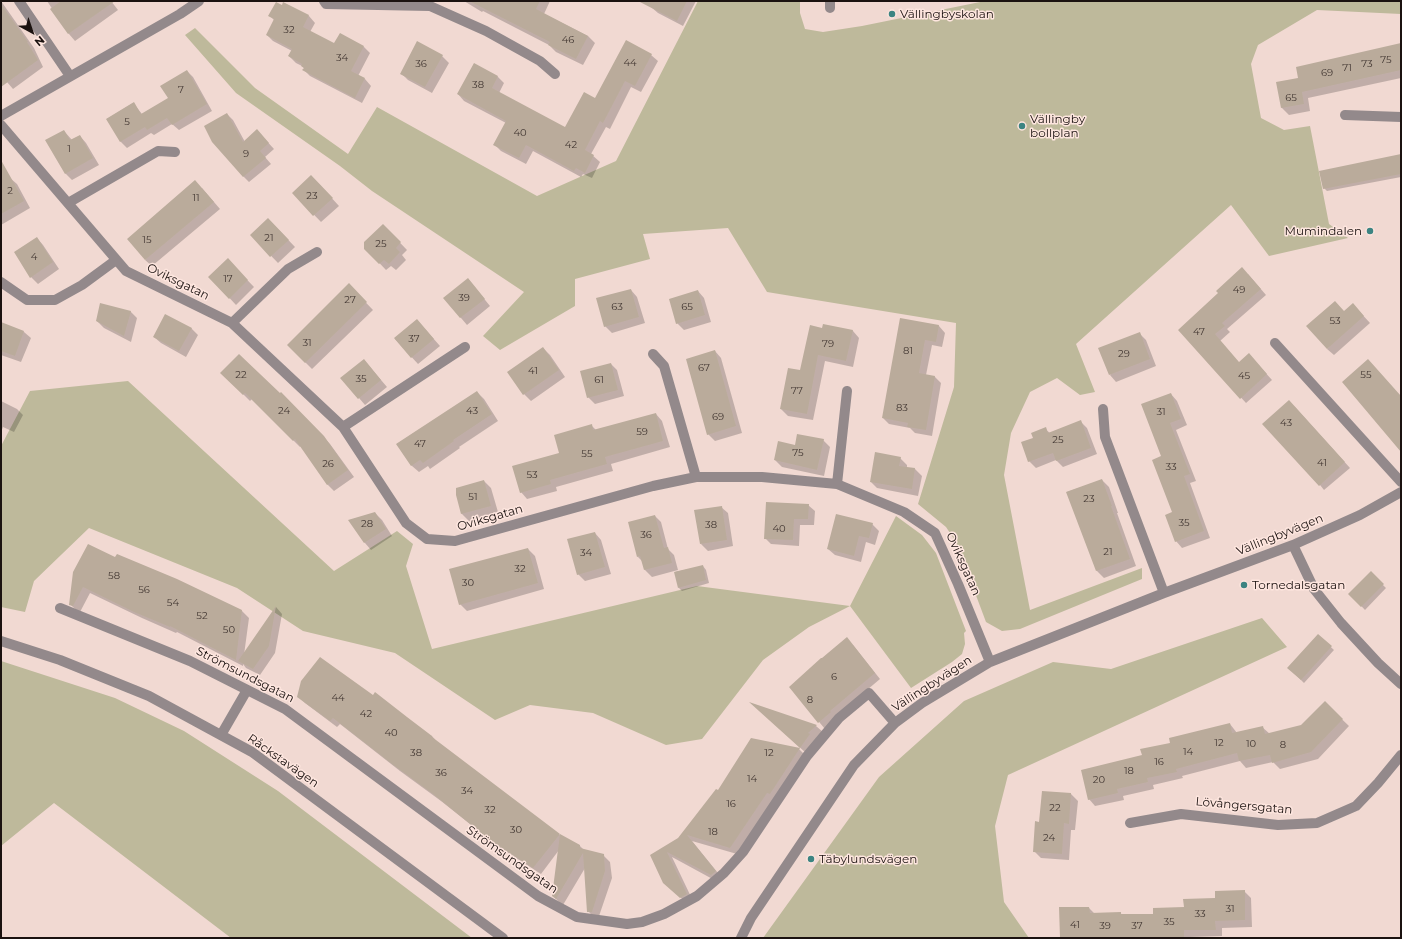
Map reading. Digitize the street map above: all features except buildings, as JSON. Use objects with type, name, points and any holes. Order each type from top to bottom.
[{"type":"street","points":[[19,1],[70,76]]},
{"type":"street","points":[[1,116],[180,14],[199,1]]},
{"type":"street","points":[[324,1],[326,4],[430,6],[486,31],[540,61],[554,74]]},
{"type":"street","points":[[1345,115],[1401,117]]},
{"type":"street","name":"Oviksgatan","points":[[1,125],[126,271],[232,323],[343,427],[406,523],[427,538],[455,541],[653,486],[696,476],[762,477],[837,484],[904,512],[935,533],[990,662]]},
{"type":"street","points":[[68,203],[158,150],[175,152]]},
{"type":"street","points":[[232,323],[288,269],[317,252]]},
{"type":"street","points":[[1,282],[27,300],[55,300],[82,285],[116,260]]},
{"type":"street","points":[[1275,342],[1401,482]]},
{"type":"street","points":[[343,427],[465,347]]},
{"type":"street","points":[[653,354],[664,366],[696,476]]},
{"type":"street","points":[[837,484],[847,391]]},
{"type":"street","points":[[1103,409],[1105,437],[1164,593]]},
{"type":"street","name":"Vällingbyvägen","points":[[734,938],[751,918],[854,765],[895,723],[922,703],[990,662],[1164,593],[1293,545],[1360,515],[1401,492]]},
{"type":"street","points":[[1293,545],[1314,589],[1341,623],[1378,663],[1401,684]]},
{"type":"street","name":"Strömsundsgatan","points":[[60,608],[190,661],[285,709],[538,896],[577,917],[627,924],[642,922],[664,914],[697,896],[724,873],[743,852],[807,756],[839,718],[869,693],[895,723]]},
{"type":"street","name":"Råckstavägen","points":[[1,641],[60,660],[149,696],[252,752],[503,938]]},
{"type":"street","points":[[221,735],[247,690]]},
{"type":"street","name":"Lövångersgatan","points":[[1130,823],[1181,814],[1278,825],[1317,823],[1356,806],[1378,783],[1401,755]]},
{"type":"street","name":"Vällingbyvägen","points":[[741,938],[751,918]]},
{"type":"shaded area","points":[[698,1],[800,1],[800,13],[805,29],[823,32],[862,26],[985,1],[1401,1],[1401,14],[1317,10],[1258,45],[1251,64],[1261,118],[1284,130],[1310,126],[1329,224],[1348,238],[1269,256],[1231,205],[1076,344],[1095,392],[1080,395],[1057,378],[1030,392],[1011,433],[1004,475],[1030,610],[1142,568],[1142,579],[1020,629],[1002,631],[986,622],[956,542],[946,527],[918,504],[954,387],[956,323],[767,292],[728,228],[643,234],[650,259],[575,279],[575,306],[500,350],[483,336],[524,292],[372,191],[340,166],[236,93],[185,35],[195,28],[255,88],[348,154],[377,107],[537,196],[616,161]]},
{"type":"shaded area","points":[[128,381],[334,571],[397,531],[413,544],[406,566],[432,649],[697,586],[850,606],[809,627],[763,660],[702,739],[666,745],[593,713],[530,705],[495,720],[395,653],[303,631],[237,588],[89,528],[34,581],[25,612],[1,607],[1,446],[30,391]]},
{"type":"shaded area","points":[[896,516],[922,535],[936,553],[966,631],[964,633],[965,644],[962,654],[911,688],[850,606]]},
{"type":"shaded area","points":[[1262,618],[1287,647],[1008,775],[995,826],[1004,902],[1029,938],[763,938],[879,777],[964,701],[1053,662],[1111,669]]},
{"type":"shaded area","points":[[1,661],[115,698],[184,731],[278,791],[472,938],[231,938],[54,803],[1,846]]},
{"type":"place","name":"Vällingbyskolan","points":[[892,14]]},
{"type":"place","name":"Vällingby bollplan","points":[[1022,126]]},
{"type":"place","name":"Mumindalen","points":[[1370,231]]},
{"type":"place","name":"Tornedalsgatan","points":[[1244,585]]},
{"type":"place","name":"Täbylundsvägen","points":[[811,859]]}]
